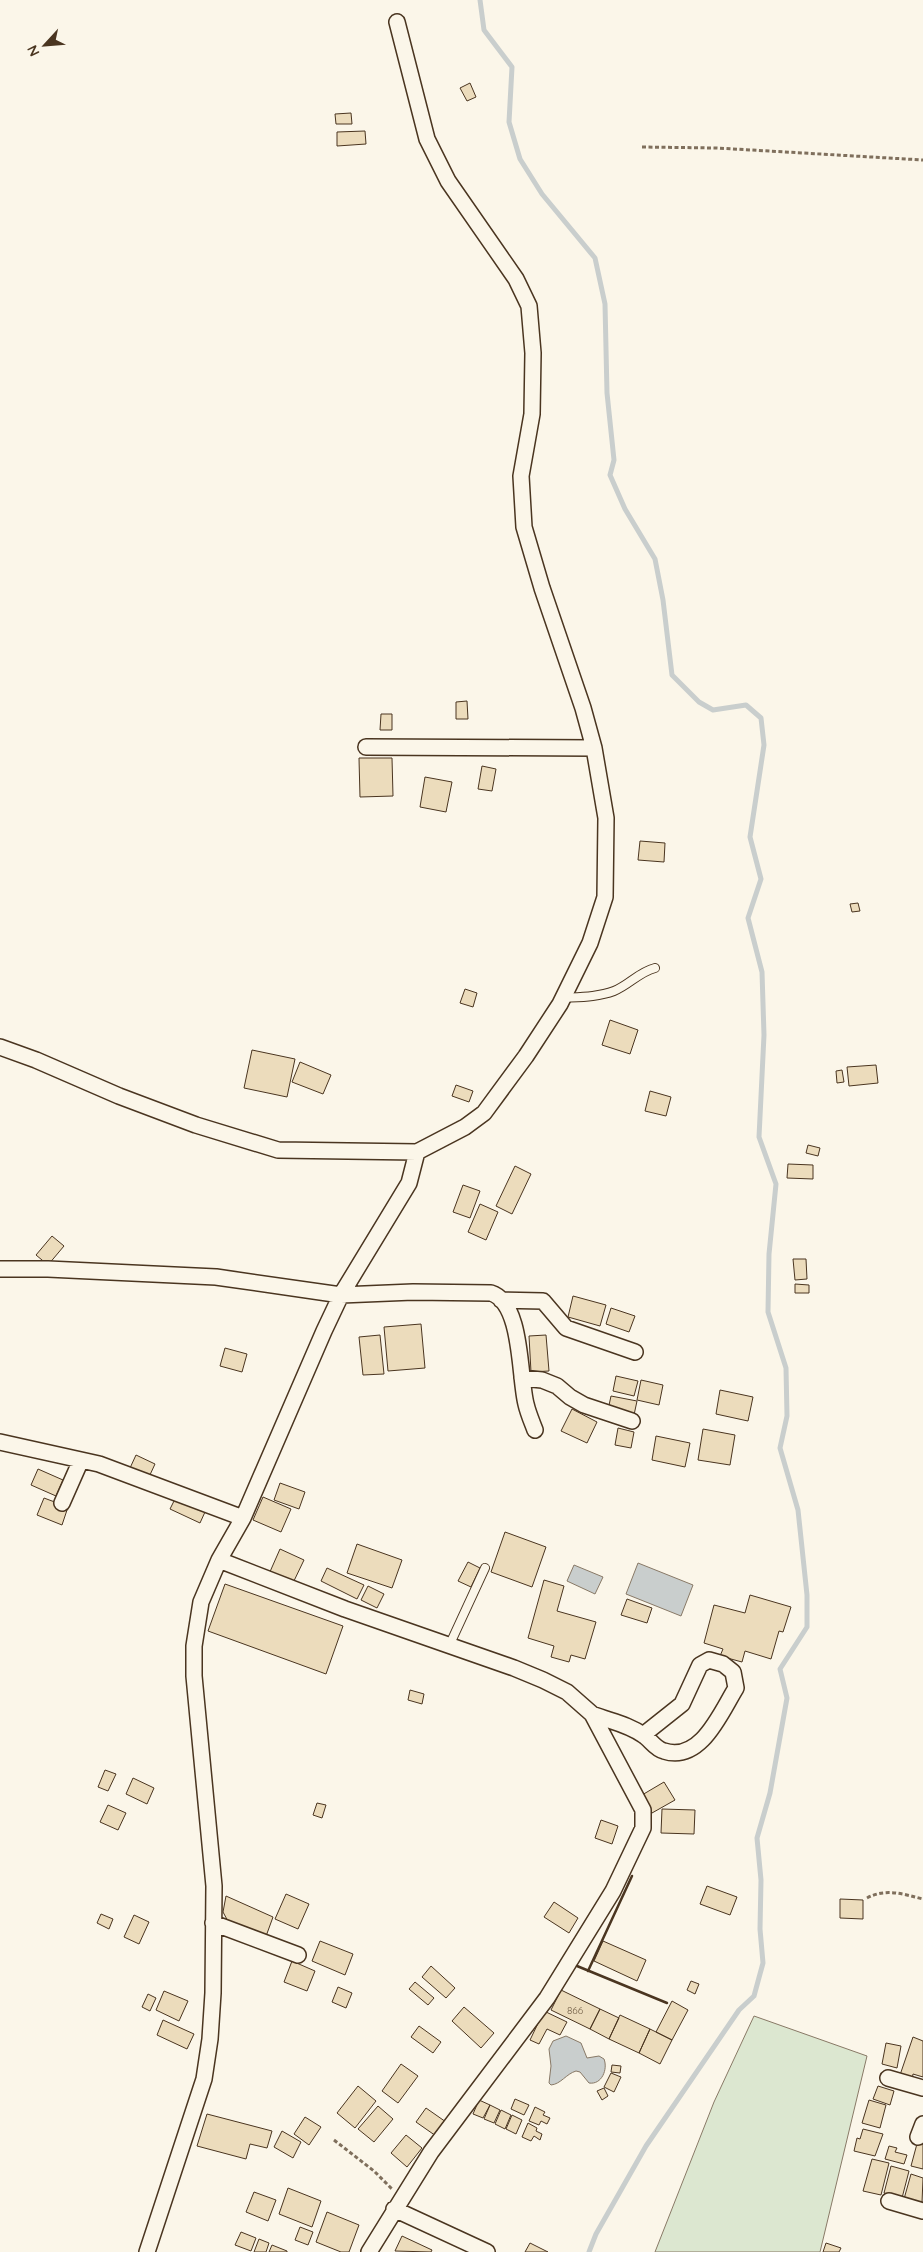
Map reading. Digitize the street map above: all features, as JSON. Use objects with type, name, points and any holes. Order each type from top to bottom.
[{"type":"street","points":[[0,1048],[36,1060],[119,1096],[179,1119],[278,1150],[418,1152],[466,1127],[484,1113],[526,1056],[563,998],[590,944],[605,897],[606,818],[594,748],[524,527],[520,476],[532,414],[533,354],[529,306],[516,279],[448,181],[426,139],[397,22]]},
{"type":"street","points":[[366,747],[594,748]]},
{"type":"street","points":[[147,2252],[204,2079],[212,2002],[214,1886],[194,1676],[194,1646],[201,1602],[219,1560],[243,1518],[302,1379],[342,1295],[409,1183],[418,1152]]},
{"type":"street","points":[[0,1269],[48,1269],[216,1277],[342,1295],[413,1292],[491,1293],[501,1300],[518,1334],[526,1404],[535,1430]]},
{"type":"street","points":[[501,1300],[543,1301],[566,1328],[635,1352]]},
{"type":"street","points":[[522,1378],[542,1380],[556,1386],[584,1405],[632,1420]]},
{"type":"street","points":[[0,1442],[99,1464],[243,1518]]},
{"type":"street","points":[[62,1503],[81,1460]]},
{"type":"street","points":[[219,1560],[345,1609],[543,1680],[566,1692],[592,1714],[643,1810],[643,1828],[613,1891],[547,1998],[436,2145],[369,2252]]},
{"type":"street","points":[[592,1714],[625,1725],[643,1735],[662,1751],[681,1752],[691,1748],[707,1736],[736,1688],[733,1672],[723,1664],[709,1660],[700,1665],[682,1704],[643,1735]]},
{"type":"street","points":[[214,1923],[298,1955]]},
{"type":"street","points":[[888,2078],[923,2088]]},
{"type":"street","points":[[889,2201],[923,2211]]},
{"type":"street","points":[[398,2204],[488,2252]]},
{"type":"lane","points":[[563,998],[596,996],[614,990],[646,970],[655,968]]},
{"type":"lane","points":[[449,1646],[485,1568]]},
{"type":"path","points":[[642,147],[716,148],[923,160]]},
{"type":"path","points":[[867,1898],[877,1893],[886,1892],[923,1899]]},
{"type":"path","points":[[334,2140],[374,2171],[398,2204]]},
{"type":"green space","points":[[754,2016],[867,2056],[820,2252],[655,2252],[714,2102]]},
{"type":"shaded area","points":[[638,1563],[693,1585],[681,1616],[626,1594]]},
{"type":"shaded area","points":[[574,1565],[603,1577],[595,1594],[567,1581]]},
{"type":"shaded area","points":[[566,2036],[581,2043],[587,2058],[599,2056],[604,2059],[603,2076],[597,2082],[589,2083],[580,2072],[576,2071],[555,2084],[551,2085],[549,2083],[551,2066],[549,2049],[553,2041]]},
{"type":"building","points":[[470,83],[476,97],[467,101],[460,88]]},
{"type":"building","points":[[351,113],[352,124],[336,124],[335,114]]},
{"type":"building","points":[[365,131],[366,144],[337,146],[337,132]]},
{"type":"building","points":[[467,701],[468,719],[456,719],[456,702]]},
{"type":"building","points":[[381,714],[392,714],[392,730],[380,730]]},
{"type":"building","points":[[359,758],[392,758],[393,796],[360,797]]},
{"type":"building","points":[[482,766],[496,769],[492,791],[478,789]]},
{"type":"building","points":[[425,777],[452,782],[446,812],[420,807]]},
{"type":"building","points":[[640,841],[665,843],[664,862],[638,860]]},
{"type":"building","points":[[858,903],[860,911],[852,912],[850,904]]},
{"type":"building","points":[[465,989],[477,993],[473,1007],[460,1003]]},
{"type":"building","points":[[610,1020],[638,1030],[630,1054],[602,1045]]},
{"type":"building","points":[[252,1050],[295,1059],[287,1097],[244,1088]]},
{"type":"building","points":[[300,1062],[331,1075],[323,1094],[292,1082]]},
{"type":"building","points":[[876,1065],[878,1083],[849,1086],[847,1067]]},
{"type":"building","points":[[842,1070],[844,1082],[837,1083],[836,1071]]},
{"type":"building","points":[[456,1085],[473,1091],[469,1102],[452,1096]]},
{"type":"building","points":[[650,1091],[671,1097],[666,1116],[645,1111]]},
{"type":"building","points":[[808,1145],[820,1148],[818,1156],[806,1153]]},
{"type":"building","points":[[788,1164],[813,1165],[813,1179],[787,1178]]},
{"type":"building","points":[[515,1166],[531,1174],[512,1214],[496,1206]]},
{"type":"building","points":[[463,1185],[480,1191],[470,1218],[453,1212]]},
{"type":"building","points":[[480,1204],[498,1212],[486,1240],[468,1232]]},
{"type":"building","points":[[52,1236],[64,1246],[48,1265],[36,1255]]},
{"type":"building","points":[[793,1259],[806,1259],[807,1279],[795,1280]]},
{"type":"building","points":[[795,1284],[809,1285],[809,1293],[795,1293]]},
{"type":"building","points":[[573,1296],[606,1305],[600,1326],[568,1317]]},
{"type":"building","points":[[611,1308],[635,1316],[629,1332],[606,1324]]},
{"type":"building","points":[[421,1324],[425,1368],[388,1371],[384,1327]]},
{"type":"building","points":[[380,1335],[384,1374],[363,1375],[359,1337]]},
{"type":"building","points":[[546,1335],[549,1371],[531,1372],[529,1336]]},
{"type":"building","points":[[225,1348],[247,1354],[242,1372],[220,1366]]},
{"type":"building","points":[[616,1376],[638,1381],[634,1396],[613,1391]]},
{"type":"building","points":[[641,1380],[663,1385],[659,1405],[637,1400]]},
{"type":"building","points":[[720,1390],[753,1397],[748,1421],[716,1414]]},
{"type":"building","points":[[611,1396],[637,1401],[634,1415],[608,1410]]},
{"type":"building","points":[[572,1409],[597,1422],[587,1443],[561,1431]]},
{"type":"building","points":[[618,1428],[634,1432],[631,1448],[615,1445]]},
{"type":"building","points":[[703,1429],[735,1435],[730,1465],[698,1460]]},
{"type":"building","points":[[656,1436],[690,1443],[685,1467],[652,1460]]},
{"type":"building","points":[[136,1455],[155,1464],[149,1477],[130,1468]]},
{"type":"building","points":[[38,1469],[63,1480],[56,1496],[31,1485]]},
{"type":"building","points":[[280,1483],[305,1492],[299,1509],[274,1500]]},
{"type":"building","points":[[263,1497],[291,1509],[281,1532],[253,1520]]},
{"type":"building","points":[[44,1498],[68,1507],[62,1525],[37,1515]]},
{"type":"building","points":[[175,1499],[205,1512],[200,1523],[170,1509]]},
{"type":"building","points":[[505,1532],[546,1547],[532,1587],[491,1572]]},
{"type":"building","points":[[357,1544],[402,1560],[392,1588],[347,1573]]},
{"type":"building","points":[[280,1549],[304,1560],[292,1585],[269,1574]]},
{"type":"building","points":[[468,1562],[480,1568],[471,1587],[458,1581]]},
{"type":"building","points":[[327,1568],[364,1585],[357,1599],[321,1581]]},
{"type":"building","points":[[544,1580],[564,1586],[557,1611],[596,1622],[585,1659],[571,1655],[569,1662],[551,1657],[554,1646],[528,1638]]},
{"type":"building","points":[[225,1584],[343,1626],[326,1674],[208,1631]]},
{"type":"building","points":[[368,1586],[384,1594],[377,1608],[361,1600]]},
{"type":"building","points":[[750,1595],[791,1607],[783,1632],[779,1631],[771,1659],[745,1651],[742,1662],[720,1656],[723,1649],[704,1643],[714,1605],[745,1613]]},
{"type":"building","points":[[627,1599],[652,1608],[647,1623],[621,1615]]},
{"type":"building","points":[[410,1690],[424,1694],[422,1704],[408,1700]]},
{"type":"building","points":[[105,1770],[116,1774],[108,1791],[98,1787]]},
{"type":"building","points":[[133,1778],[154,1788],[147,1804],[126,1794]]},
{"type":"building","points":[[664,1782],[675,1800],[652,1813],[642,1795]]},
{"type":"building","points":[[317,1803],[326,1805],[322,1818],[313,1815]]},
{"type":"building","points":[[108,1805],[126,1813],[118,1830],[100,1822]]},
{"type":"building","points":[[662,1809],[695,1810],[694,1834],[661,1833]]},
{"type":"building","points":[[601,1820],[618,1826],[612,1844],[595,1838]]},
{"type":"building","points":[[707,1886],[737,1897],[730,1915],[700,1904]]},
{"type":"building","points":[[286,1894],[309,1904],[298,1929],[275,1919]]},
{"type":"building","points":[[226,1896],[273,1917],[265,1939],[230,1925],[223,1912]]},
{"type":"building","points":[[840,1899],[863,1900],[863,1919],[840,1918]]},
{"type":"building","points":[[554,1902],[578,1918],[569,1933],[544,1917]]},
{"type":"building","points":[[101,1914],[113,1919],[109,1929],[97,1923]]},
{"type":"building","points":[[134,1915],[149,1922],[139,1944],[124,1937]]},
{"type":"building","points":[[320,1941],[353,1954],[345,1975],[312,1961]]},
{"type":"building","points":[[603,1941],[646,1960],[637,1981],[594,1961]]},
{"type":"building","points":[[292,1961],[315,1971],[307,1991],[284,1982]]},
{"type":"building","points":[[431,1966],[455,1988],[446,1998],[422,1977]]},
{"type":"building","points":[[691,1981],[699,1984],[695,1994],[687,1990]]},
{"type":"building","points":[[415,1982],[434,1998],[428,2005],[409,1989]]},
{"type":"building","points":[[338,1987],[352,1993],[346,2008],[332,2002]]},
{"type":"building","points":[[561,1990],[600,2009],[590,2029],[551,2010]]},
{"type":"building","points":[[164,1991],[188,2001],[179,2021],[156,2010]]},
{"type":"building","points":[[148,1994],[156,1998],[150,2011],[142,2007]]},
{"type":"building","points":[[672,2001],[688,2010],[672,2040],[656,2032]]},
{"type":"building","points":[[464,2007],[494,2033],[481,2048],[452,2021]]},
{"type":"building","points":[[600,2009],[619,2018],[609,2039],[590,2029]]},
{"type":"building","points":[[544,2011],[567,2022],[560,2035],[547,2029],[539,2044],[530,2040]]},
{"type":"building","points":[[620,2015],[650,2029],[639,2053],[609,2039]]},
{"type":"building","points":[[163,2020],[194,2034],[187,2049],[157,2035]]},
{"type":"building","points":[[419,2026],[441,2042],[433,2053],[411,2037]]},
{"type":"building","points":[[650,2029],[672,2040],[660,2064],[639,2053]]},
{"type":"building","points":[[913,2037],[923,2041],[923,2077],[913,2074],[912,2080],[900,2075]]},
{"type":"building","points":[[886,2043],[901,2046],[897,2068],[882,2064]]},
{"type":"building","points":[[401,2064],[418,2076],[398,2103],[382,2091]]},
{"type":"building","points":[[612,2065],[621,2066],[620,2073],[611,2072]]},
{"type":"building","points":[[611,2073],[621,2077],[614,2092],[604,2087]]},
{"type":"building","points":[[358,2086],[376,2101],[355,2128],[337,2113]]},
{"type":"building","points":[[878,2086],[894,2091],[890,2105],[873,2099]]},
{"type":"building","points":[[604,2088],[608,2096],[602,2100],[597,2091]]},
{"type":"building","points":[[515,2099],[529,2105],[524,2115],[511,2109]]},
{"type":"building","points":[[479,2100],[490,2105],[483,2118],[473,2114]]},
{"type":"building","points":[[869,2100],[886,2105],[880,2128],[862,2123]]},
{"type":"building","points":[[490,2105],[500,2110],[494,2123],[484,2119]]},
{"type":"building","points":[[378,2106],[393,2119],[374,2142],[358,2129]]},
{"type":"building","points":[[535,2107],[545,2112],[543,2115],[550,2118],[547,2124],[541,2121],[539,2125],[529,2121]]},
{"type":"building","points":[[426,2108],[446,2122],[436,2136],[416,2122]]},
{"type":"building","points":[[501,2110],[511,2115],[505,2129],[495,2124]]},
{"type":"building","points":[[207,2114],[272,2131],[267,2148],[250,2144],[246,2159],[197,2146]]},
{"type":"building","points":[[512,2115],[522,2120],[516,2134],[506,2129]]},
{"type":"building","points":[[305,2117],[321,2127],[309,2145],[294,2134]]},
{"type":"building","points":[[528,2123],[537,2128],[536,2131],[542,2134],[540,2140],[534,2136],[531,2141],[522,2137]]},
{"type":"building","points":[[863,2129],[883,2134],[875,2156],[854,2151],[857,2138],[860,2139]]},
{"type":"building","points":[[282,2131],[301,2142],[293,2158],[274,2147]]},
{"type":"building","points":[[406,2135],[422,2148],[407,2167],[391,2153]]},
{"type":"building","points":[[918,2140],[923,2141],[923,2169],[911,2166]]},
{"type":"building","points":[[889,2146],[897,2148],[895,2152],[907,2155],[904,2164],[885,2159]]},
{"type":"building","points":[[872,2159],[889,2163],[881,2195],[863,2191]]},
{"type":"building","points":[[891,2166],[909,2171],[902,2198],[884,2193]]},
{"type":"building","points":[[911,2174],[923,2178],[922,2203],[904,2199]]},
{"type":"building","points":[[288,2188],[321,2201],[312,2227],[279,2214]]},
{"type":"building","points":[[254,2192],[276,2200],[268,2221],[246,2212]]},
{"type":"building","points":[[327,2212],[359,2225],[349,2252],[341,2252],[316,2242]]},
{"type":"building","points":[[300,2227],[313,2232],[308,2245],[295,2240]]},
{"type":"building","points":[[241,2232],[256,2238],[251,2251],[235,2245]]},
{"type":"building","points":[[402,2236],[432,2250],[431,2252],[395,2251]]},
{"type":"building","points":[[259,2239],[269,2243],[266,2252],[254,2252]]},
{"type":"building","points":[[530,2243],[548,2252],[525,2252]]},
{"type":"building","points":[[826,2243],[841,2248],[839,2252],[823,2252]]},
{"type":"building","points":[[272,2245],[287,2251],[287,2252],[269,2252]]},
{"type":"waterway","points":[[480,0],[484,30],[512,67],[509,122],[520,159],[542,194],[595,258],[605,304],[607,393],[614,460],[610,475],[625,509],[655,559],[663,600],[672,675],[699,702],[713,710],[746,705],[761,718],[764,745],[750,837],[761,879],[748,918],[762,972],[764,1035],[759,1137],[776,1184],[769,1254],[768,1312],[786,1368],[787,1416],[780,1448],[798,1510],[807,1595],[807,1627],[780,1669],[787,1698],[770,1793],[757,1838],[761,1880],[760,1929],[763,1963],[754,1996],[739,2010],[646,2146],[596,2234],[589,2252]]},
{"type":"wall","points":[[588,1971],[632,1876]]},
{"type":"wall","points":[[577,1966],[667,2003]]}]
